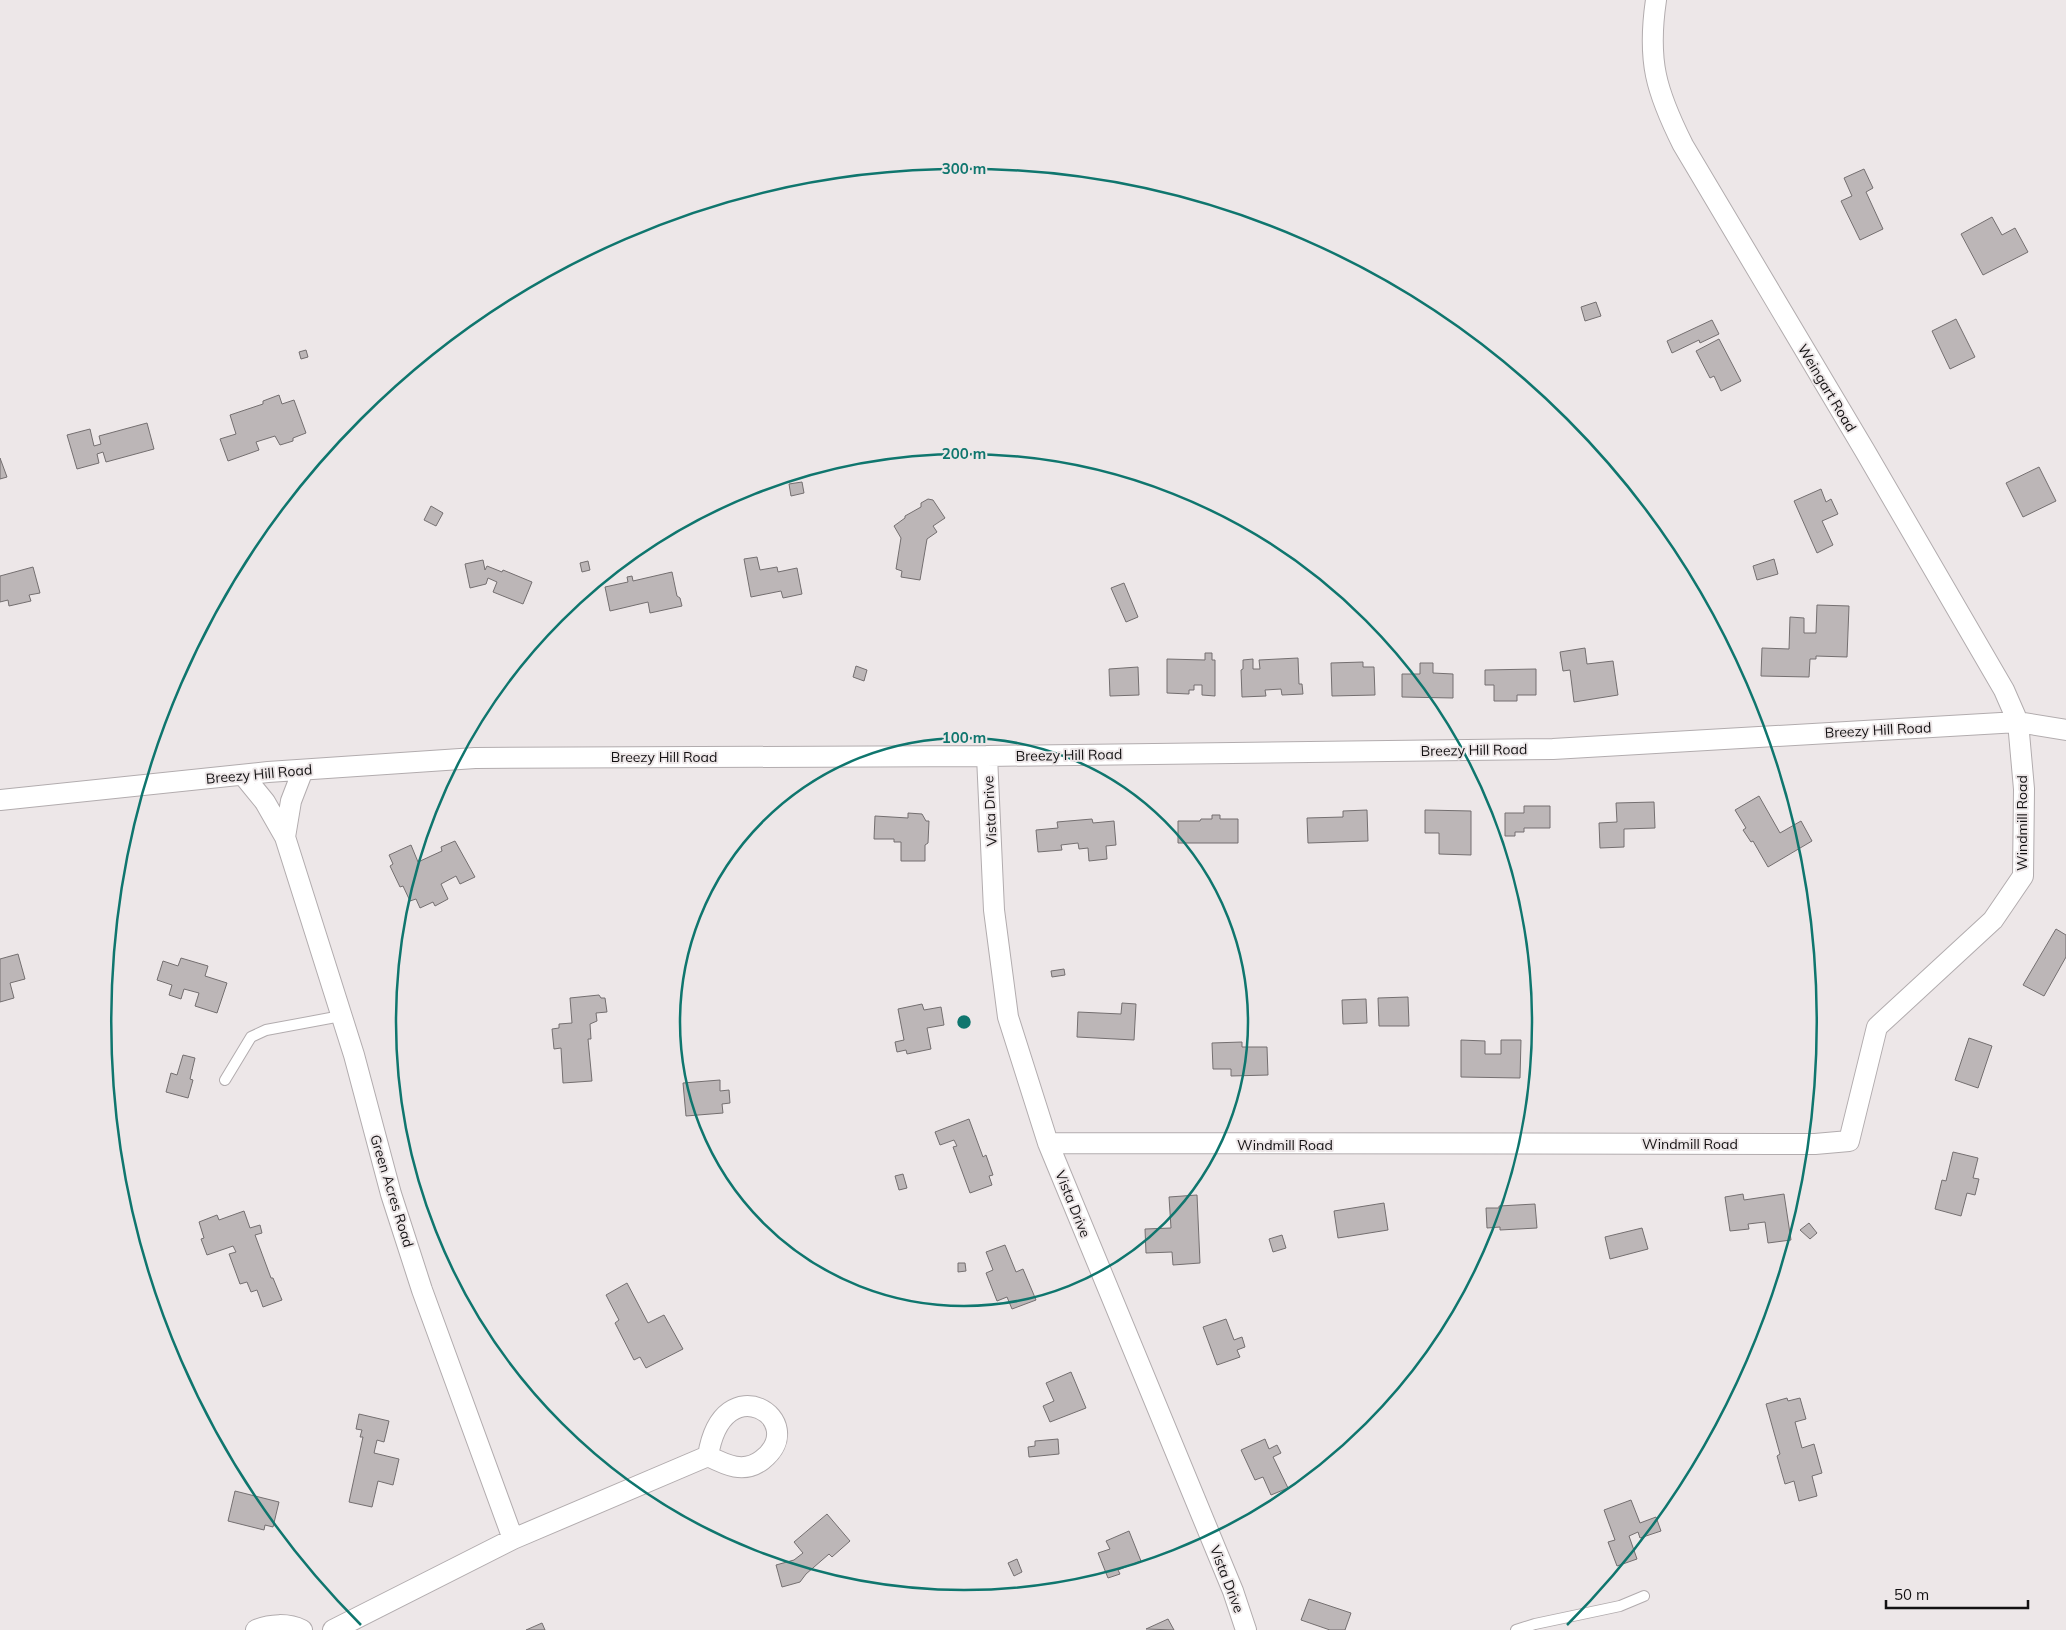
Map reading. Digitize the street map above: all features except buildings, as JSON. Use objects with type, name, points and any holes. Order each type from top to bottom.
[{"type":"street","name":"Weingart Road","points":[[1656,0],[1652,27],[1653,61],[1667,112],[1683,145],[1865,451],[2004,690],[2018,722]]},
{"type":"street","points":[[2018,722],[2066,730]]},
{"type":"street","name":"Breezy Hill Road","points":[[0,800],[243,775],[475,758],[987,756],[1554,749],[2018,722]]},
{"type":"street","name":"Windmill Road","points":[[1048,1143],[1815,1144],[1849,1141],[1877,1027],[1992,920],[2023,876],[2024,789],[2018,722]]},
{"type":"street","name":"Vista Drive","points":[[987,756],[994,910],[1008,1017],[1048,1143],[1233,1591],[1246,1630]]},
{"type":"street","name":"Green Acres Road","points":[[286,837],[291,801],[303,770]]},
{"type":"street","name":"Green Acres Road","points":[[243,775],[262,798],[286,837],[341,1016],[390,1194],[422,1290],[513,1539]]},
{"type":"street","points":[[334,1630],[513,1539],[708,1456]]},
{"type":"street","points":[[256,1630],[279,1625],[302,1630]]},
{"type":"lane","points":[[225,1080],[251,1037],[266,1030],[341,1016]]},
{"type":"lane","points":[[1516,1630],[1535,1624],[1620,1606],[1644,1596]]}]
